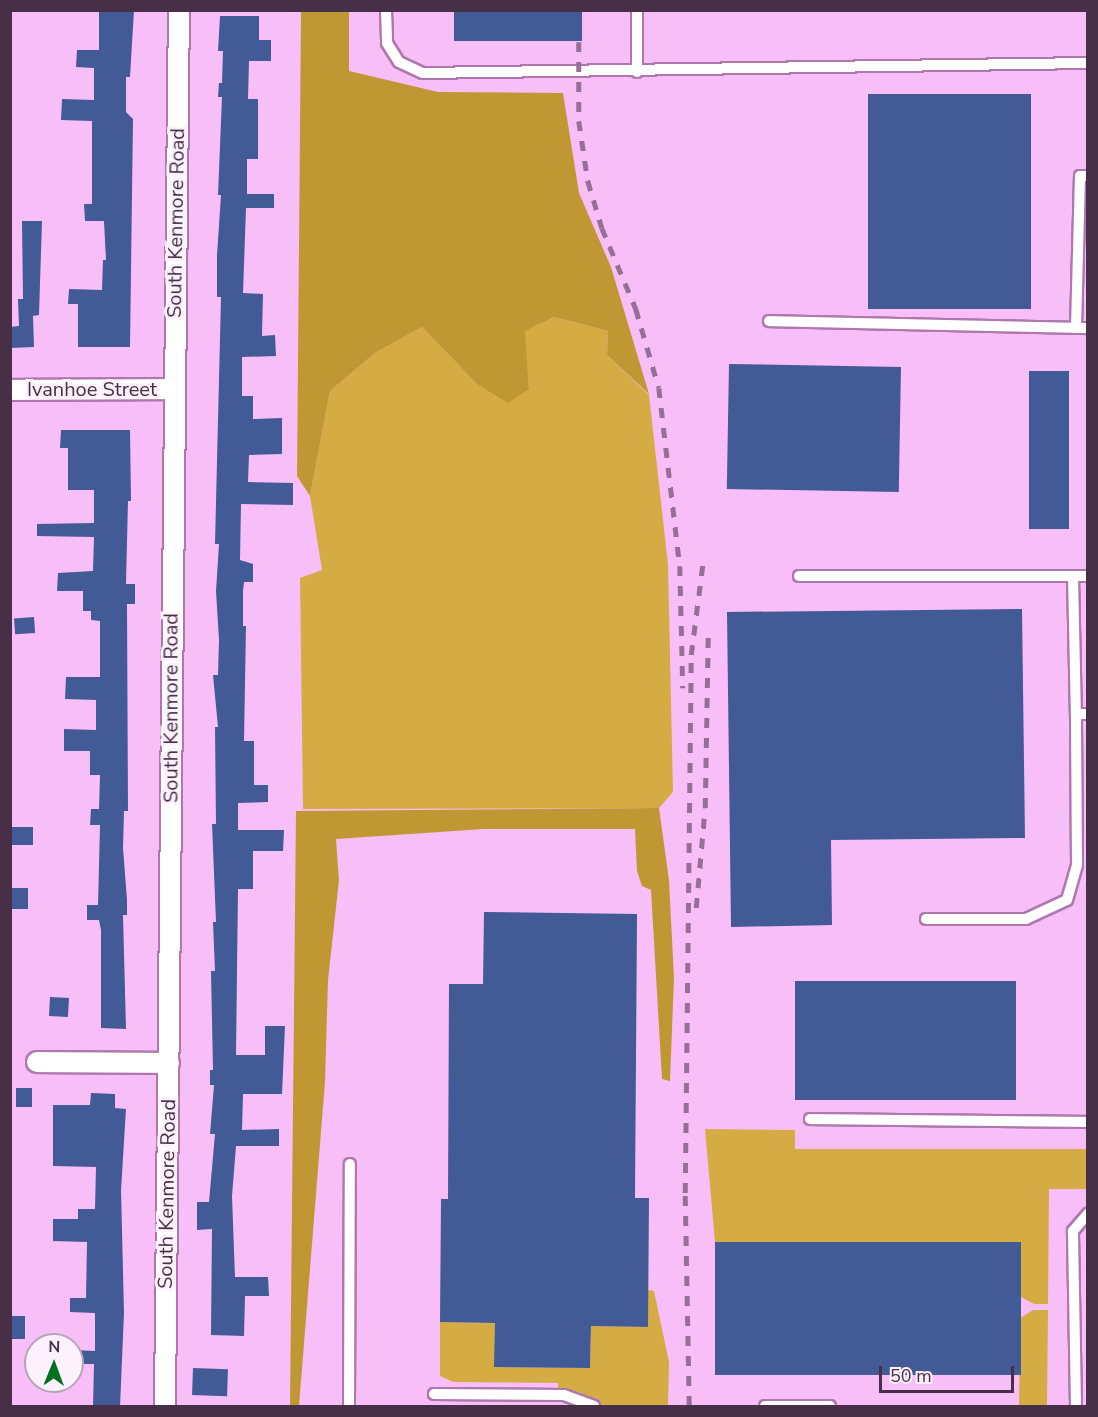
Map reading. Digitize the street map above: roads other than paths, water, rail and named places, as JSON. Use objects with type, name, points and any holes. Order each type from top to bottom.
[{"type":"street","name":"South Kenmore Road","points":[[165,1407],[179,10]]},
{"type":"street","name":"Ivanhoe Street","points":[[10,390],[174,389]]},
{"type":"street","points":[[37,1062],[169,1063]]},
{"type":"lane","points":[[386,10],[387,43],[399,62],[423,73],[637,72],[1088,63]]},
{"type":"lane","points":[[637,72],[638,10]]},
{"type":"lane","points":[[769,321],[1082,328],[1080,176],[1088,176]]},
{"type":"lane","points":[[800,576],[1088,576]]},
{"type":"lane","points":[[926,919],[1026,919],[1067,900],[1077,865],[1082,714],[1073,576]]},
{"type":"lane","points":[[810,1119],[1088,1122]]},
{"type":"lane","points":[[349,1407],[350,1164]]},
{"type":"lane","points":[[1076,1407],[1073,1231],[1088,1214]]},
{"type":"lane","points":[[434,1394],[564,1395],[594,1407]]},
{"type":"lane","points":[[765,1407],[830,1407]]},
{"type":"railway","points":[[579,42],[579,121],[588,181],[602,228],[636,309],[659,388],[680,566],[683,688]]},
{"type":"railway","points":[[689,1406],[685,1193],[691,655],[703,561]]},
{"type":"railway","points":[[696,908],[705,808],[708,635]]}]
